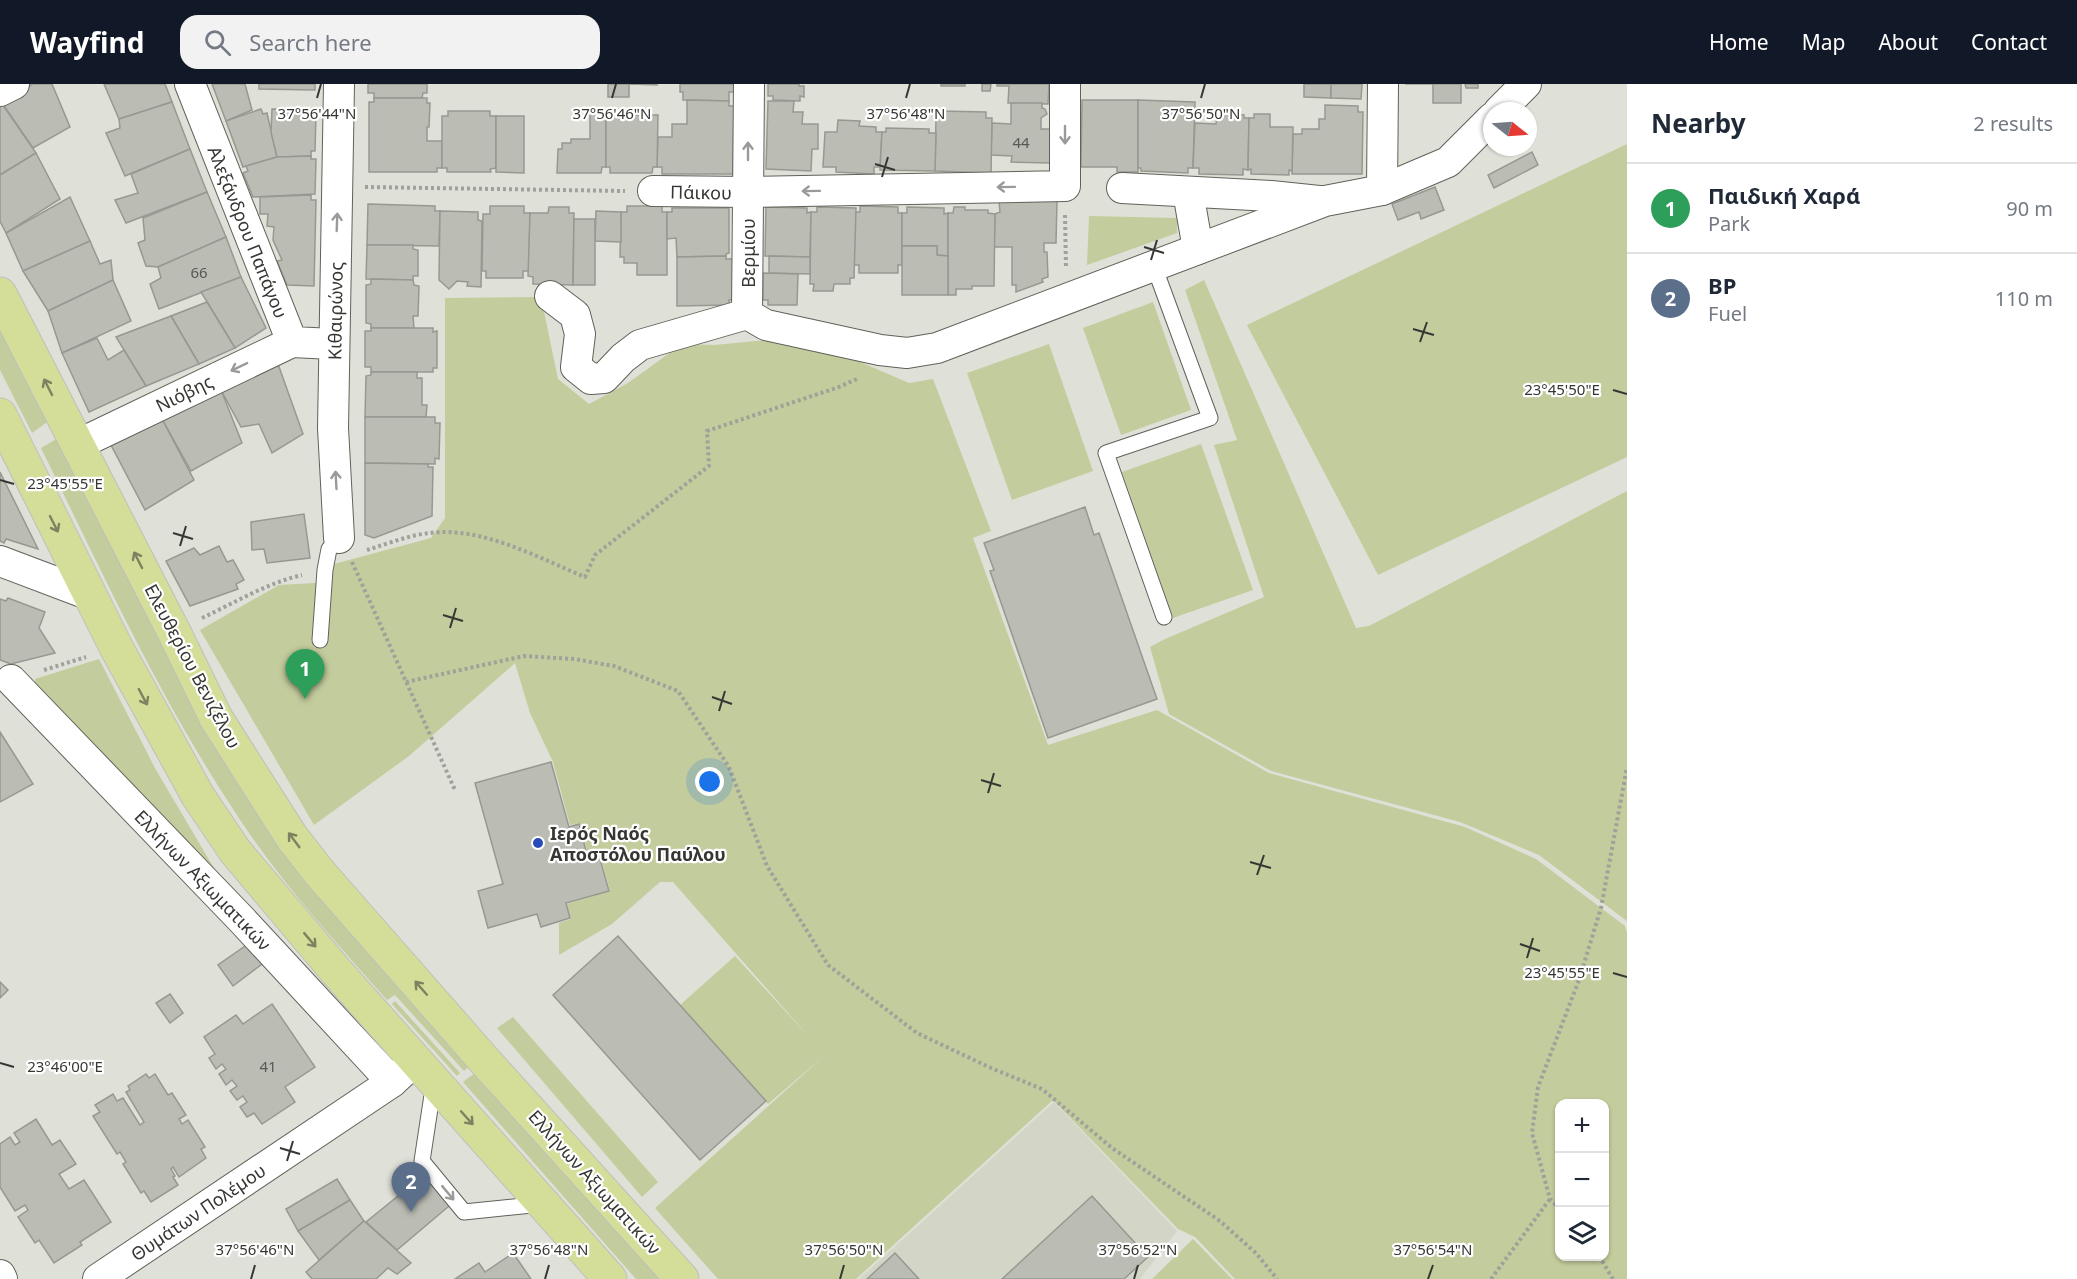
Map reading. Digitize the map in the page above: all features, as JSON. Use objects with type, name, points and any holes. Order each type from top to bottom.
[{"type":"main road","name":"Ελευθερίου Βενιζέλου","points":[[0,294],[216,718],[291,836],[319,872],[460,1032]]},
{"type":"main road","points":[[0,415],[116,647],[198,796],[235,851],[272,896]]},
{"type":"main road","name":"Ελλήνων Αξιωματικών","points":[[272,896],[610,1279]]},
{"type":"main road","name":"Ελλήνων Αξιωματικών","points":[[460,1032],[682,1279]]},
{"type":"street","points":[[0,91],[14,84]]},
{"type":"street","name":"Αλεξάνδρου Παπάγου","points":[[190,84],[292,342],[333,344]]},
{"type":"street","name":"Κιθαιρώνος","points":[[339,84],[333,428],[344,547]]},
{"type":"street","name":"Βερμίου","points":[[747,314],[748,84]]},
{"type":"street","points":[[1065,84],[1065,186]]},
{"type":"street","points":[[1382,190],[1383,84]]},
{"type":"street","points":[[1508,102],[1526,84]]},
{"type":"street","points":[[550,296],[575,315],[580,334],[576,367],[591,379],[604,378],[623,358],[640,345],[747,314],[766,325],[880,350],[907,352],[937,348],[1325,201],[1382,190],[1448,162],[1483,127]]},
{"type":"street","name":"Πάικου","points":[[653,191],[748,192],[1065,186]]},
{"type":"street","points":[[1122,188],[1325,201]]},
{"type":"street","points":[[1188,192],[1198,249]]},
{"type":"street","name":"Νιόβης","points":[[77,445],[292,342]]},
{"type":"street","points":[[0,561],[90,595]]},
{"type":"street","name":"Ελλήνων Αξιωματικών","points":[[11,680],[242,918],[392,1082]]},
{"type":"street","points":[[242,918],[272,896]]},
{"type":"street","name":"Θυµάτων Πολέµου","points":[[98,1279],[392,1082],[425,1071]]},
{"type":"lane","points":[[1154,266],[1210,418],[1106,453],[1164,617]]},
{"type":"lane","points":[[320,640],[325,570],[329,549],[344,547]]},
{"type":"lane","points":[[425,1071],[422,1161],[464,1212],[544,1203]]},
{"type":"path","name":"Πάικου","points":[[338,186],[653,191]]},
{"type":"path","points":[[1065,186],[1067,299]]},
{"type":"path","points":[[455,790],[344,547],[430,533],[464,534],[490,539],[585,577],[595,555],[709,466],[706,431],[839,387],[858,378],[869,377]]},
{"type":"path","points":[[174,632],[286,579],[325,570]]},
{"type":"path","points":[[11,680],[116,647]]},
{"type":"path","points":[[406,682],[524,656],[574,659],[614,666],[678,691],[729,767],[767,866],[828,965],[917,1033],[1042,1089],[1112,1148],[1220,1221],[1256,1252],[1277,1279]]},
{"type":"path","points":[[1558,1207],[1550,1199],[1532,1133],[1538,1087],[1580,980],[1601,908],[1627,767]]},
{"type":"path","points":[[1491,1279],[1550,1199]]},
{"type":"path","points":[[1602,1261],[1613,1279]]},
{"type":"shaded area","points":[[1054,1102],[1177,1231],[1140,1279],[859,1279]]},
{"type":"green space","points":[[1627,144],[1627,457],[1378,575],[1247,325]]},
{"type":"green space","points":[[1089,216],[1177,218],[1177,233],[1087,265]]},
{"type":"green space","points":[[1204,280],[1356,628],[1369,626],[1627,491],[1627,921],[1539,855],[1460,822],[1271,771],[1169,714],[1150,647],[1264,597],[1214,445],[1237,440],[1185,290]]},
{"type":"green space","points":[[541,297],[558,379],[589,404],[628,383],[682,344],[714,345],[777,339],[851,358],[909,383],[933,379],[991,531],[973,538],[1048,745],[1157,710],[1269,773],[1465,827],[1536,859],[1625,926],[1627,933],[1627,1279],[1235,1279],[1195,1237],[1178,1229],[1053,1100],[856,1279],[718,1279],[655,1208],[825,1055],[768,1104],[680,1005],[735,956],[810,1038],[673,882],[660,882],[612,924],[559,955],[559,923],[571,919],[567,904],[610,891],[601,858],[590,861],[580,823],[570,825],[553,762],[530,713],[515,663],[409,756],[314,825],[200,630],[279,585],[332,582],[334,564],[431,538],[445,518],[445,298]]},
{"type":"green space","points":[[1153,302],[1191,410],[1121,435],[1083,328]]},
{"type":"green space","points":[[0,325],[50,420],[32,433],[0,370]]},
{"type":"green space","points":[[1049,344],[1093,471],[1012,500],[967,373]]},
{"type":"green space","points":[[58,438],[205,731],[242,790],[311,883],[469,1066],[464,1071],[395,995],[387,1000],[346,954],[287,884],[233,809],[155,677],[41,448]]},
{"type":"green space","points":[[1201,444],[1253,590],[1173,618],[1122,472]]},
{"type":"green space","points":[[99,659],[156,770],[221,880],[35,685],[35,679]]},
{"type":"green space","points":[[395,1001],[460,1073],[457,1076],[392,1004]]},
{"type":"green space","points":[[513,1017],[658,1182],[642,1197],[497,1028]]},
{"type":"green space","points":[[476,1072],[661,1279],[636,1279],[463,1082]]},
{"type":"green space","points":[[1193,1239],[1232,1279],[1152,1279]]},
{"type":"building","points":[[33,84],[52,84],[70,127],[33,148],[0,100]]},
{"type":"building","points":[[104,84],[165,84],[172,102],[119,119]]},
{"type":"building","points":[[212,84],[245,84],[252,110],[226,121]]},
{"type":"building","points":[[259,84],[315,84],[315,90],[259,89]]},
{"type":"building","points":[[368,84],[427,84],[427,93],[423,93],[422,98],[374,98],[374,93],[368,93]]},
{"type":"building","points":[[608,84],[629,84],[629,97],[608,97]]},
{"type":"building","points":[[680,84],[734,84],[734,92],[729,92],[729,101],[683,100]]},
{"type":"building","points":[[768,84],[799,84],[799,86],[804,86],[804,97],[800,96],[800,101],[773,100],[773,96],[768,96]]},
{"type":"building","points":[[941,84],[965,84],[965,86],[941,86]]},
{"type":"building","points":[[982,84],[991,84],[990,91],[982,91]]},
{"type":"building","points":[[997,84],[1049,84],[1048,104],[1008,103],[1009,86],[997,86]]},
{"type":"building","points":[[1304,84],[1331,84],[1331,98],[1304,97]]},
{"type":"building","points":[[1331,84],[1362,84],[1361,99],[1331,98]]},
{"type":"building","points":[[1433,84],[1461,84],[1461,103],[1433,103]]},
{"type":"building","points":[[1465,84],[1478,84],[1478,88],[1466,88]]},
{"type":"building","points":[[374,98],[427,98],[427,103],[430,103],[427,141],[442,141],[442,168],[437,168],[437,172],[369,172],[369,102],[374,102]]},
{"type":"building","points":[[687,100],[729,101],[729,106],[734,106],[733,174],[662,174],[662,167],[657,167],[658,137],[672,137],[672,124],[687,124]]},
{"type":"building","points":[[1082,100],[1138,100],[1138,172],[1117,172],[1117,167],[1081,167]]},
{"type":"building","points":[[1138,100],[1195,102],[1193,168],[1188,168],[1188,173],[1141,171],[1141,168],[1138,168]]},
{"type":"building","points":[[0,101],[36,153],[0,175]]},
{"type":"building","points":[[768,101],[794,101],[793,112],[803,112],[802,124],[818,124],[818,149],[812,149],[811,171],[766,169]]},
{"type":"building","points":[[172,102],[190,149],[125,176],[106,133],[120,128],[119,119]]},
{"type":"building","points":[[1011,103],[1042,103],[1042,108],[1047,114],[1041,118],[1041,129],[1051,129],[1050,163],[1011,162],[1012,156],[991,155],[992,123],[1011,124]]},
{"type":"building","points":[[1325,105],[1358,106],[1358,112],[1363,112],[1362,174],[1292,174],[1293,134],[1302,134],[1302,129],[1319,129],[1319,119],[1325,119]]},
{"type":"building","points":[[261,109],[263,114],[267,113],[277,157],[243,167],[226,121]]},
{"type":"building","points":[[272,109],[311,110],[311,114],[316,114],[315,151],[311,151],[311,156],[277,157],[271,132]]},
{"type":"building","points":[[448,111],[490,111],[490,116],[496,116],[496,168],[490,169],[491,172],[447,172],[447,168],[442,168],[442,116],[448,116]]},
{"type":"building","points":[[939,111],[986,112],[986,118],[992,118],[991,173],[935,171],[936,117],[939,117]]},
{"type":"building","points":[[590,112],[606,112],[606,167],[602,167],[601,173],[557,173],[558,149],[562,149],[562,143],[571,143],[571,139],[590,139]]},
{"type":"building","points":[[1217,114],[1244,115],[1244,118],[1249,118],[1248,170],[1243,169],[1243,175],[1199,174],[1199,168],[1193,168],[1195,123],[1216,124]]},
{"type":"building","points":[[1254,114],[1270,114],[1270,127],[1293,127],[1292,171],[1289,170],[1289,175],[1251,174],[1251,169],[1248,170],[1249,118],[1254,118]]},
{"type":"building","points":[[611,115],[658,115],[657,167],[653,167],[652,173],[610,173],[610,167],[606,167],[606,118],[611,119]]},
{"type":"building","points":[[496,116],[524,116],[524,173],[496,172]]},
{"type":"building","points":[[838,120],[860,121],[859,126],[876,127],[876,132],[882,132],[880,167],[874,167],[874,174],[836,172],[836,167],[823,167],[825,132],[837,132]]},
{"type":"building","points":[[886,128],[929,129],[929,133],[936,133],[935,171],[880,170],[882,132],[886,132]]},
{"type":"building","points":[[190,149],[207,192],[126,223],[115,200],[138,193],[131,174]]},
{"type":"building","points":[[36,153],[60,199],[6,233],[0,221],[0,175]]},
{"type":"building","points":[[311,156],[311,159],[316,159],[315,194],[253,197],[243,173],[248,171],[246,166],[277,157]]},
{"type":"building","points":[[1524,156],[1534,156],[1538,165],[1494,188],[1488,175]]},
{"type":"building","points":[[1435,187],[1444,210],[1421,219],[1419,212],[1398,220],[1392,204]]},
{"type":"building","points":[[207,192],[226,237],[158,267],[146,266],[138,243],[145,240],[143,218]]},
{"type":"building","points":[[311,195],[311,200],[316,200],[314,286],[287,285],[277,261],[282,260],[273,240],[274,227],[267,226],[268,214],[260,214],[260,197]]},
{"type":"building","points":[[70,197],[90,241],[23,271],[6,233]]},
{"type":"building","points":[[999,201],[1057,201],[1056,243],[1044,243],[1044,252],[1047,252],[1048,277],[1042,279],[1043,282],[1016,292],[1016,285],[1012,285],[1012,247],[994,247],[995,214],[1000,212]]},
{"type":"building","points":[[368,204],[435,206],[435,211],[440,211],[439,246],[367,245]]},
{"type":"building","points":[[490,206],[524,206],[524,213],[530,213],[529,271],[523,271],[523,278],[486,278],[486,271],[482,271],[483,214],[490,214]]},
{"type":"building","points":[[627,206],[662,206],[662,212],[667,212],[667,275],[637,275],[637,263],[624,263],[624,257],[620,257],[621,212],[627,212]]},
{"type":"building","points":[[860,206],[898,207],[898,213],[902,213],[902,265],[898,265],[898,273],[859,273],[859,265],[854,265],[855,212],[860,212]]},
{"type":"building","points":[[549,207],[569,207],[569,213],[574,213],[573,285],[533,284],[533,277],[528,276],[530,213],[548,213]]},
{"type":"building","points":[[766,207],[807,208],[807,213],[811,212],[810,257],[765,256]]},
{"type":"building","points":[[817,207],[856,208],[854,278],[850,278],[850,284],[834,284],[833,291],[813,291],[814,284],[810,284],[811,212],[817,212]]},
{"type":"building","points":[[907,207],[944,208],[944,214],[948,213],[948,256],[937,255],[937,246],[902,246],[902,213],[907,213]]},
{"type":"building","points":[[954,207],[965,207],[965,210],[988,210],[988,213],[995,214],[994,286],[956,289],[956,295],[948,295],[948,213],[953,213]]},
{"type":"building","points":[[672,208],[729,208],[729,253],[726,256],[677,257],[676,238],[667,239],[667,212],[672,212]]},
{"type":"building","points":[[440,211],[478,212],[478,220],[482,221],[481,287],[467,286],[468,282],[457,281],[449,289],[439,280]]},
{"type":"building","points":[[596,211],[621,212],[621,242],[595,241]]},
{"type":"building","points":[[574,219],[595,219],[595,285],[573,285]]},
{"type":"building","points":[[226,237],[241,277],[159,309],[150,284],[161,278],[158,267]]},
{"type":"building","points":[[90,241],[100,264],[111,260],[113,280],[48,311],[23,271]]},
{"type":"building","points":[[367,245],[413,245],[413,249],[418,250],[418,276],[413,276],[413,280],[366,279]]},
{"type":"building","points":[[902,246],[937,246],[937,255],[948,256],[948,295],[902,295]]},
{"type":"building","points":[[726,256],[726,259],[733,259],[733,300],[729,300],[729,305],[677,306],[677,257]]},
{"type":"building","points":[[769,256],[810,257],[810,274],[769,273]]},
{"type":"building","points":[[763,273],[798,274],[797,305],[768,305],[768,300],[763,300]]},
{"type":"building","points":[[241,277],[266,328],[235,348],[201,292]]},
{"type":"building","points":[[371,279],[413,280],[414,285],[419,286],[418,316],[413,316],[414,328],[371,328],[371,324],[366,323],[366,285],[371,284]]},
{"type":"building","points":[[113,280],[131,321],[62,353],[48,311]]},
{"type":"building","points":[[207,302],[235,348],[199,364],[171,316]]},
{"type":"building","points":[[171,316],[199,364],[146,386],[116,337]]},
{"type":"building","points":[[371,328],[433,328],[433,332],[437,331],[437,368],[433,368],[433,372],[371,372],[371,367],[365,367],[365,331],[371,331]]},
{"type":"building","points":[[97,338],[108,360],[124,350],[146,386],[89,412],[62,353]]},
{"type":"building","points":[[278,364],[303,434],[272,453],[259,424],[241,427],[221,390]]},
{"type":"building","points":[[371,372],[417,372],[417,378],[422,378],[422,405],[427,405],[426,417],[365,417],[366,376],[371,375]]},
{"type":"building","points":[[221,390],[242,443],[191,471],[162,419]]},
{"type":"building","points":[[365,417],[435,417],[435,423],[440,423],[439,459],[435,458],[435,464],[365,463]]},
{"type":"building","points":[[162,419],[194,480],[145,510],[111,445]]},
{"type":"building","points":[[365,463],[428,464],[428,467],[433,467],[432,516],[374,538],[365,535]]},
{"type":"building","points":[[0,472],[38,549],[6,539],[4,543],[0,541]]},
{"type":"building","points":[[1085,507],[1094,535],[1099,533],[1157,699],[1048,738],[990,571],[994,570],[984,543]]},
{"type":"building","points":[[304,514],[310,558],[267,563],[264,549],[252,550],[251,522]]},
{"type":"building","points":[[219,546],[227,562],[233,560],[244,580],[236,584],[238,589],[190,606],[166,561],[194,548],[200,555]]},
{"type":"building","points":[[8,598],[45,612],[39,628],[55,653],[11,664],[0,660],[0,599],[6,601]]},
{"type":"building","points":[[0,732],[33,784],[0,802]]},
{"type":"building","name":"Ιερός Ναός Αποστόλου Παύλου","points":[[551,762],[569,827],[579,824],[589,862],[600,859],[609,891],[566,903],[570,918],[541,927],[537,914],[488,928],[478,891],[503,884],[475,783]]},
{"type":"building","points":[[618,936],[766,1101],[700,1160],[553,995]]},
{"type":"building","points":[[248,944],[262,964],[233,986],[218,965]]},
{"type":"building","points":[[0,982],[8,990],[0,998]]},
{"type":"building","points":[[170,994],[183,1013],[170,1023],[156,1003]]},
{"type":"building","points":[[272,1004],[315,1067],[285,1087],[295,1102],[262,1124],[254,1113],[247,1117],[240,1107],[247,1102],[243,1096],[237,1100],[230,1091],[237,1086],[232,1080],[226,1085],[219,1074],[226,1069],[222,1064],[216,1069],[209,1058],[215,1054],[204,1037],[236,1015],[243,1024]]},
{"type":"building","points":[[146,1074],[149,1078],[155,1074],[168,1095],[172,1093],[186,1115],[179,1119],[182,1124],[188,1120],[205,1147],[201,1149],[206,1158],[179,1177],[173,1167],[171,1169],[175,1176],[173,1177],[178,1185],[151,1202],[144,1191],[141,1193],[123,1164],[126,1162],[120,1152],[117,1154],[93,1116],[100,1112],[95,1105],[113,1094],[117,1101],[123,1098],[140,1125],[144,1122],[126,1092],[130,1090],[128,1086]]},
{"type":"building","points":[[36,1119],[52,1145],[60,1140],[76,1164],[59,1174],[69,1189],[84,1180],[111,1222],[80,1242],[82,1245],[54,1263],[39,1240],[35,1243],[18,1217],[28,1210],[25,1205],[15,1211],[0,1187],[0,1144],[10,1137],[15,1145],[20,1142],[14,1133]]},
{"type":"building","points":[[430,1170],[455,1201],[397,1250],[366,1222]]},
{"type":"building","points":[[337,1179],[350,1200],[298,1231],[286,1209]]},
{"type":"building","points":[[1092,1196],[1148,1257],[1124,1279],[1002,1279]]},
{"type":"building","points":[[350,1200],[364,1221],[319,1260],[298,1231]]},
{"type":"building","points":[[364,1221],[411,1263],[397,1274],[388,1268],[376,1279],[312,1279],[306,1272]]},
{"type":"building","points":[[513,1253],[531,1279],[455,1279],[479,1263],[485,1272]]},
{"type":"building","points":[[895,1253],[919,1279],[867,1279]]},
{"type":"place","name":"Παιδική Χαρά","points":[[305,699]]},
{"type":"place","name":"Ιερός Ναός Αποστόλου Παύλου","points":[[538,843]]},
{"type":"place","name":"BP","points":[[411,1212]]}]
